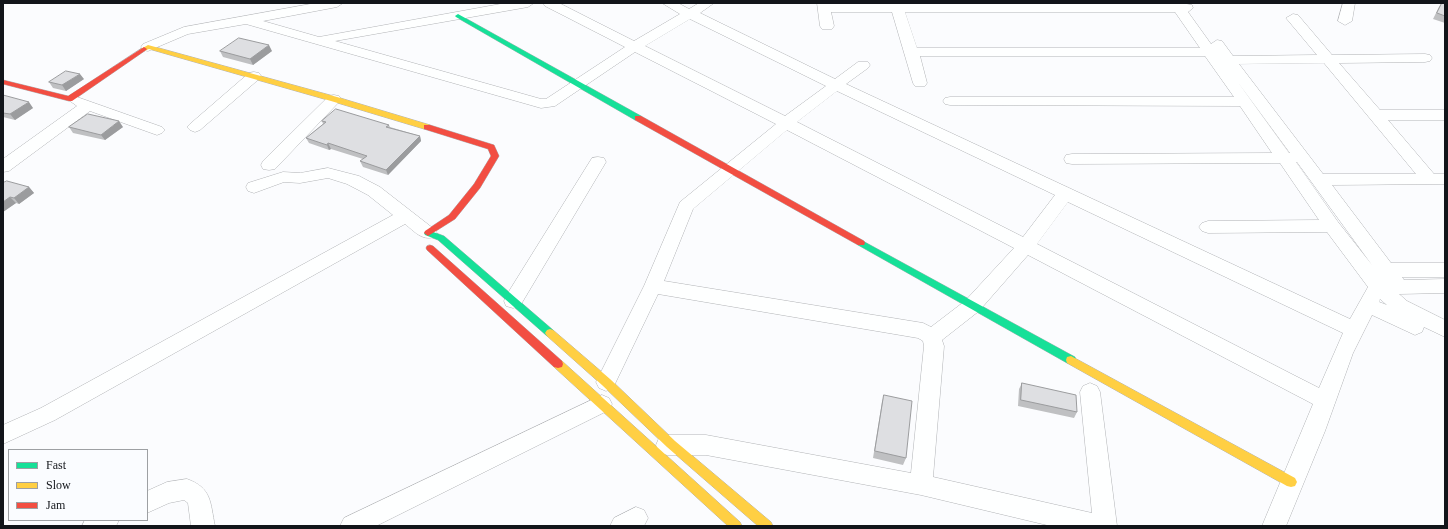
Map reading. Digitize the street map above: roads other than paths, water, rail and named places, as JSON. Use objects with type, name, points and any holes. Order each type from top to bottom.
[{"type":"street","points":[[265,17],[268,3]]},
{"type":"street","points":[[69,99],[148,48],[184,31],[337,3]]},
{"type":"street","points":[[319,40],[528,3]]},
{"type":"street","points":[[549,3],[786,123],[1324,400]]},
{"type":"street","points":[[668,3],[1065,194],[1353,329]]},
{"type":"street","points":[[246,20],[541,104],[550,103],[635,46],[708,3]]},
{"type":"street","points":[[1345,21],[1350,3]]},
{"type":"street","points":[[827,26],[823,5],[897,8],[1183,6],[1218,56],[1301,158],[1399,287]]},
{"type":"street","points":[[897,8],[912,52],[920,83]]},
{"type":"street","points":[[458,16],[972,306],[1291,482]]},
{"type":"street","points":[[1293,18],[1428,178]]},
{"type":"street","points":[[148,48],[254,76],[478,142],[493,150],[495,156],[492,163],[477,186],[452,217],[428,233]]},
{"type":"street","points":[[912,52],[1425,58]]},
{"type":"street","points":[[1218,56],[1243,102],[1366,271],[1373,297],[1445,341]]},
{"type":"street","points":[[606,382],[653,286],[686,206],[786,123],[863,65]]},
{"type":"street","points":[[195,127],[254,76]]},
{"type":"street","points":[[3,82],[88,104],[158,130]]},
{"type":"street","points":[[268,165],[334,100]]},
{"type":"street","points":[[950,101],[1243,102]]},
{"type":"street","points":[[3,167],[88,104]]},
{"type":"street","points":[[1376,116],[1445,115]]},
{"type":"street","points":[[1072,159],[1301,158]]},
{"type":"street","points":[[513,301],[598,162]]},
{"type":"street","points":[[254,187],[283,177],[300,178],[328,173],[342,176],[365,185],[428,233],[441,238],[606,382],[662,446],[736,526]]},
{"type":"street","points":[[1318,180],[1445,179]]},
{"type":"street","points":[[932,337],[972,306],[1025,247],[1065,194]]},
{"type":"street","points":[[3,435],[48,414],[405,216]]},
{"type":"street","points":[[1208,227],[1332,226]]},
{"type":"street","points":[[428,233],[428,246],[602,404],[662,446],[767,526]]},
{"type":"street","points":[[1366,271],[1385,269],[1445,270]]},
{"type":"street","points":[[653,286],[923,331],[932,337],[934,346],[921,485]]},
{"type":"street","points":[[1274,526],[1353,329],[1373,297],[1399,287],[1445,286]]},
{"type":"street","points":[[1373,297],[1400,306],[1445,330]]},
{"type":"street","points":[[1090,392],[1105,526]]},
{"type":"street","points":[[352,526],[602,404]]},
{"type":"street","points":[[662,446],[706,445],[921,485],[1098,526]]},
{"type":"street","points":[[148,502],[167,493],[187,489],[198,497],[203,526]]},
{"type":"street","points":[[94,526],[105,521]]}]
